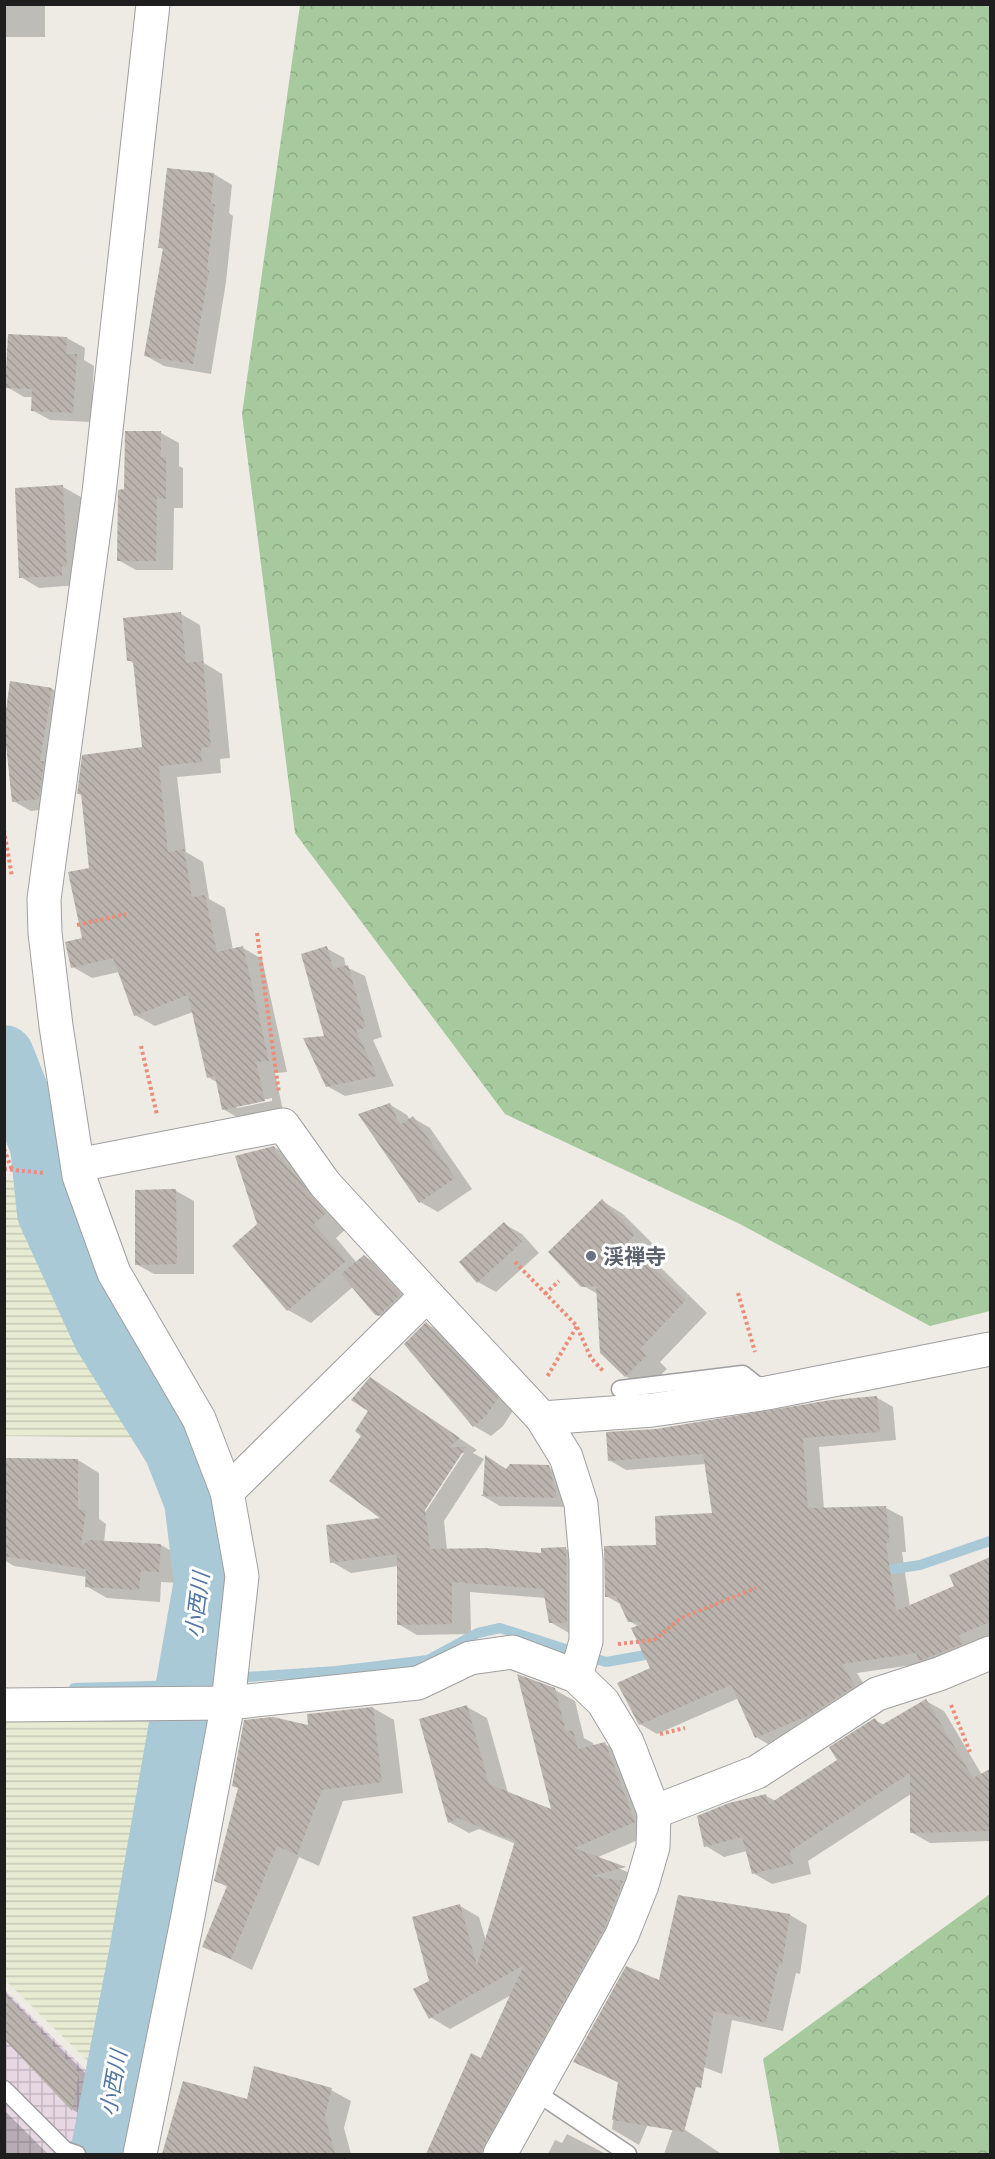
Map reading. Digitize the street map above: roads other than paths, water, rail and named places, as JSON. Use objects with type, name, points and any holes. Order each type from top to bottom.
[{"type":"street","points":[[140,2154],[228,1703],[242,1576],[226,1492],[199,1419],[114,1273],[78,1171],[56,1026],[45,933],[44,899],[99,493],[153,4]]},
{"type":"street","points":[[78,1171],[164,1149],[283,1125],[325,1184],[542,1418],[566,1457],[581,1504],[585,1560],[586,1641],[576,1676]]},
{"type":"street","points":[[226,1492],[427,1295]]},
{"type":"street","points":[[542,1418],[653,1410],[767,1393],[990,1349]]},
{"type":"street","points":[[4,1705],[228,1703],[418,1683],[470,1658],[512,1652],[576,1676],[603,1702],[627,1742],[654,1812],[652,1847],[642,1885],[622,1935],[537,2093],[500,2154]]},
{"type":"street","points":[[654,1812],[757,1772],[877,1694],[939,1674],[990,1653]]},
{"type":"lane","points":[[620,1389],[743,1374],[767,1393]]},
{"type":"lane","points":[[4,2089],[65,2150],[77,2154]]},
{"type":"lane","points":[[537,2093],[628,2154]]},
{"type":"waterway","name":"小西川","points":[[4,1055],[40,1146],[47,1213],[103,1336],[174,1450],[194,1501],[204,1581],[139,1953],[100,2154]]},
{"type":"waterway","points":[[875,1572],[920,1565],[990,1541]]},
{"type":"waterway","points":[[187,1681],[336,1671],[428,1660],[478,1633],[500,1628],[606,1662],[651,1654],[656,1650]]},
{"type":"waterway","points":[[74,1688],[187,1685]]},
{"type":"place","name":"渓禅寺","points":[[591,1256]]}]
